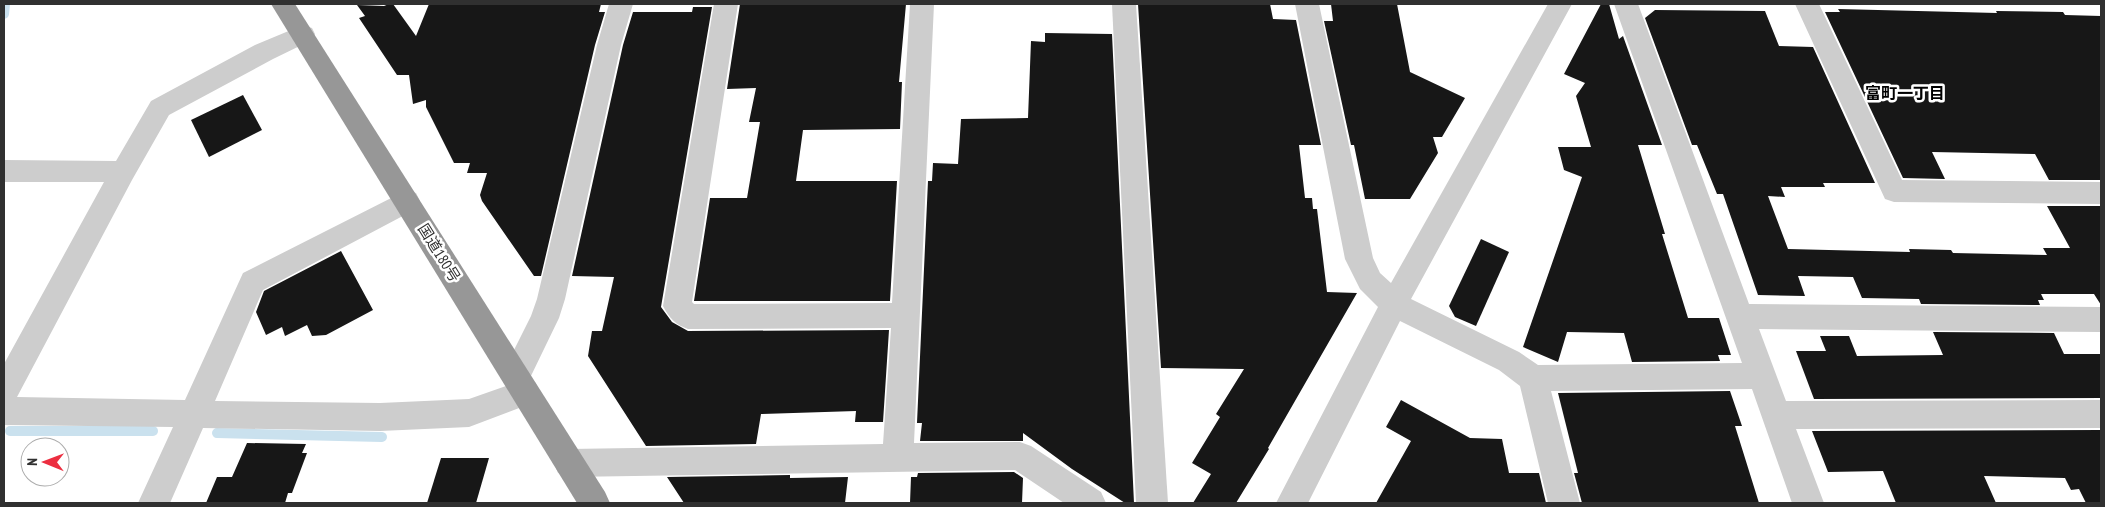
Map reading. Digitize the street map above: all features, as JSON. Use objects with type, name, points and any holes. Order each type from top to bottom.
[{"type":"highway","name":"国道180号","points":[[283,4],[594,503]]},
{"type":"street","points":[[4,411],[380,417],[440,416],[470,413],[520,384],[551,299],[609,45],[621,4]]},
{"type":"street","points":[[726,4],[677,306],[688,317],[905,314]]},
{"type":"street","points":[[898,456],[922,4]]},
{"type":"street","points":[[1124,4],[1152,503]]},
{"type":"street","points":[[1307,4],[1360,259],[1370,282],[1394,304],[1509,361],[1533,378],[1762,376]]},
{"type":"street","points":[[1292,503],[1394,304],[1560,4]]},
{"type":"street","points":[[1626,4],[1808,503]]},
{"type":"street","points":[[1807,4],[1894,191],[2101,193]]},
{"type":"street","points":[[4,392],[123,172],[160,108],[264,52],[303,34]]},
{"type":"street","points":[[4,171],[123,172]]},
{"type":"street","points":[[154,503],[253,282],[407,201]]},
{"type":"street","points":[[1741,316],[2101,320]]},
{"type":"street","points":[[1533,378],[1564,503]]},
{"type":"street","points":[[1776,415],[2101,414]]},
{"type":"street","points":[[569,463],[898,456],[1020,456],[1090,503]]},
{"type":"building","points":[[393,4],[416,36],[429,4],[601,4],[599,12],[605,12],[595,45],[541,276],[534,276],[482,201],[480,195],[487,173],[467,173],[470,163],[454,163],[426,107],[426,100],[413,104],[409,75],[397,75],[359,18],[365,16],[357,5],[384,6]]},
{"type":"building","points":[[740,4],[906,4],[899,82],[902,82],[900,129],[803,130],[796,181],[897,181],[890,301],[694,301],[710,198],[747,198],[760,122],[749,122],[756,88],[727,89]]},
{"type":"building","points":[[1138,4],[1270,4],[1273,19],[1296,20],[1321,145],[1299,145],[1305,198],[1312,198],[1313,209],[1317,209],[1327,292],[1357,293],[1269,449],[1236,503],[1193,503],[1211,474],[1192,463],[1220,417],[1216,414],[1244,369],[1161,368]]},
{"type":"building","points":[[1331,4],[1397,4],[1410,72],[1465,98],[1442,137],[1433,137],[1438,153],[1410,199],[1365,199],[1354,145],[1351,145],[1324,21],[1333,21]]},
{"type":"building","points":[[1601,4],[1609,4],[1619,39],[1623,36],[1662,145],[1638,145],[1665,234],[1662,234],[1688,318],[1719,318],[1731,355],[1718,355],[1720,361],[1632,362],[1624,333],[1567,332],[1558,362],[1523,347],[1582,177],[1564,170],[1558,147],[1591,147],[1576,96],[1585,83],[1564,74]]},
{"type":"building","points":[[693,7],[712,7],[661,307],[672,322],[688,331],[889,330],[883,422],[855,422],[856,411],[761,414],[756,444],[646,446],[588,356],[592,331],[602,331],[614,277],[572,276],[623,45],[633,12],[692,12]]},
{"type":"building","points":[[1838,9],[1997,13],[1996,11],[2063,12],[2065,15],[2101,16],[2101,180],[2049,180],[2035,154],[1932,152],[1945,179],[1903,178],[1825,12],[1840,12]]},
{"type":"building","points":[[1655,10],[1765,11],[1779,46],[1813,47],[1875,183],[1823,183],[1825,187],[1781,187],[1785,197],[1768,196],[1788,249],[1910,252],[1909,249],[1951,250],[1953,253],[2047,255],[2043,248],[2070,248],[2047,206],[2101,206],[2101,305],[2094,294],[2041,294],[2044,300],[2038,300],[2040,305],[1921,304],[1919,299],[1862,298],[1853,277],[1798,276],[1805,296],[1758,295],[1723,194],[1717,194],[1697,145],[1692,145],[1645,18]]},
{"type":"building","points":[[1045,33],[1112,34],[1134,503],[1125,503],[1072,469],[1023,433],[1023,441],[920,441],[922,423],[917,423],[928,181],[932,181],[933,163],[958,164],[961,119],[1028,118],[1031,41],[1045,42]]},
{"type":"building","points":[[243,95],[262,130],[209,157],[191,120]]},
{"type":"building","points":[[1481,239],[1509,252],[1476,326],[1455,317],[1449,306]]},
{"type":"building","points":[[341,251],[373,310],[326,335],[312,336],[307,325],[285,336],[282,327],[266,335],[256,312],[264,291]]},
{"type":"building","points":[[1933,332],[2054,333],[2064,354],[2101,354],[2101,398],[1814,399],[1796,351],[1826,351],[1820,336],[1849,336],[1857,356],[1943,355]]},
{"type":"building","points":[[1730,391],[1742,426],[1735,426],[1759,503],[1582,503],[1574,473],[1578,473],[1558,393]]},
{"type":"building","points":[[1401,400],[1470,438],[1502,439],[1509,473],[1539,473],[1546,503],[1376,503],[1411,441],[1386,427]]},
{"type":"building","points":[[2101,430],[2101,503],[2086,503],[2079,489],[2071,490],[2065,478],[1984,476],[1996,503],[1896,503],[1883,471],[1828,472],[1812,431]]},
{"type":"building","points":[[247,443],[306,444],[302,453],[307,453],[292,493],[288,493],[285,503],[206,503],[217,477],[232,477]]},
{"type":"building","points":[[441,458],[489,458],[476,503],[427,503]]},
{"type":"building","points":[[1014,472],[1023,478],[1022,503],[910,503],[911,477],[917,477],[918,473]]},
{"type":"building","points":[[790,475],[790,478],[848,477],[845,503],[684,503],[667,477]]},
{"type":"waterway","points":[[4,14],[5,4]]},
{"type":"waterway","points":[[10,431],[153,431]]},
{"type":"waterway","points":[[217,433],[382,437]]},
{"type":"district","name":"富町一丁目","points":[[1905,93]]}]
